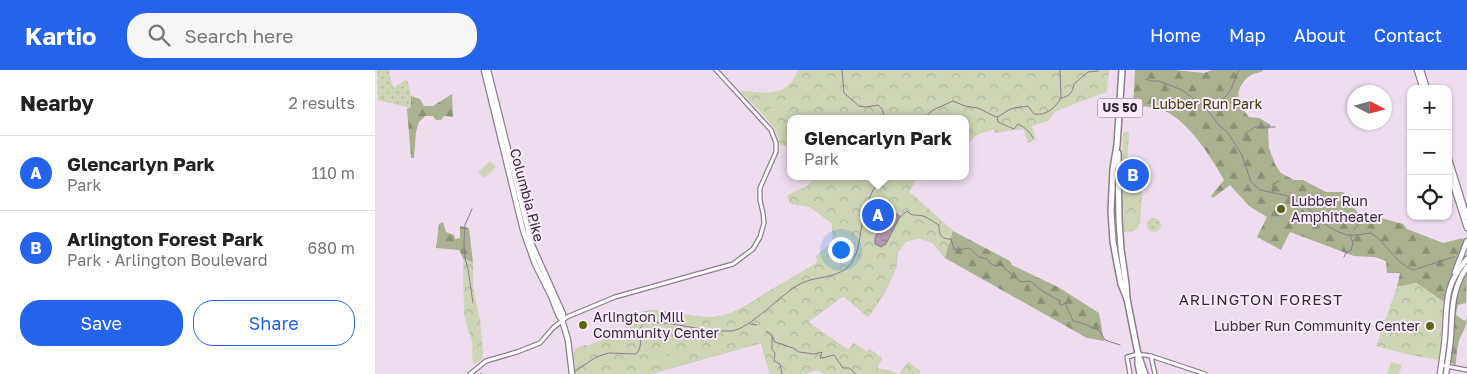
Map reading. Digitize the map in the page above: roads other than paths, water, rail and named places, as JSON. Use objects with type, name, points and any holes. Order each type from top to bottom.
[{"type":"highway","name":"US 50","points":[[1122,70],[1117,145],[1119,226],[1127,299],[1140,374]]},
{"type":"highway","name":"US 50","points":[[1138,354],[1145,374]]},
{"type":"main road","name":"Columbia Pike","points":[[484,70],[529,247],[562,320],[568,340],[572,374]]},
{"type":"main road","name":"Columbia Pike","points":[[488,70],[532,245],[563,314],[562,320]]},
{"type":"main road","points":[[1417,70],[1422,85]]},
{"type":"main road","points":[[1421,70],[1426,85]]},
{"type":"main road","points":[[1452,169],[1467,217]]},
{"type":"main road","points":[[1450,175],[1467,228]]},
{"type":"main road","points":[[1440,374],[1445,336],[1446,306],[1452,282],[1467,241]]},
{"type":"main road","points":[[1452,282],[1467,259]]},
{"type":"main road","points":[[1446,374],[1450,348],[1453,300],[1457,284],[1467,267]]},
{"type":"street","points":[[470,374],[486,361],[540,343],[553,328],[567,317],[615,297],[733,264],[753,249],[761,237],[764,224],[759,188],[775,155],[776,143],[771,130],[716,70]]},
{"type":"street","points":[[1130,374],[1127,357],[1138,354],[1151,356],[1205,374]]},
{"type":"street","points":[[1151,356],[1155,374]]},
{"type":"street","points":[[1441,365],[1467,370]]},
{"type":"water","points":[[887,208],[900,216],[886,244],[881,247],[875,244],[875,239]]},
{"type":"waterway","points":[[842,70],[844,93],[859,106],[878,105],[884,115]]},
{"type":"waterway","points":[[927,115],[933,110],[953,101],[965,106],[978,108],[996,117],[1013,108],[1028,106],[1034,114],[1042,114],[1053,108],[1061,98],[1060,70]]},
{"type":"waterway","points":[[1206,108],[1227,95],[1239,70]]},
{"type":"waterway","points":[[1061,98],[1070,94],[1074,84],[1088,72],[1098,71]]},
{"type":"waterway","points":[[1146,79],[1159,81],[1182,90],[1206,108],[1228,133],[1242,155],[1251,182],[1260,190],[1288,196],[1298,201],[1314,213],[1323,223],[1336,231],[1347,235],[1371,233],[1401,263],[1413,270],[1454,257]]},
{"type":"waterway","points":[[997,117],[998,122],[1014,129],[1018,124],[1021,125],[1033,138]]},
{"type":"waterway","points":[[1242,140],[1246,133],[1255,127],[1275,127]]},
{"type":"waterway","points":[[574,372],[596,357],[609,353],[636,354],[640,345],[640,328],[644,323],[666,323],[709,330],[731,331],[747,325],[800,284],[841,272],[847,268],[855,256],[866,206],[879,180]]},
{"type":"waterway","points":[[1273,192],[1273,184],[1279,181]]},
{"type":"waterway","points":[[869,201],[878,199]]},
{"type":"waterway","points":[[472,209],[465,225],[464,244],[473,303]]},
{"type":"waterway","points":[[898,219],[907,211],[912,215],[921,215],[927,218],[939,225],[941,236],[951,239],[954,249],[969,248],[979,257],[987,259],[991,264],[996,266],[1001,264],[1021,282],[1030,281],[1060,301],[1059,304],[1066,303],[1073,321],[1099,330],[1105,340],[1120,345]]},
{"type":"waterway","points":[[1354,230],[1362,219],[1366,217]]},
{"type":"waterway","points":[[1344,257],[1351,250],[1353,243],[1350,235]]},
{"type":"waterway","points":[[750,324],[757,325]]},
{"type":"waterway","points":[[766,331],[775,342],[799,352],[814,354],[822,352],[820,358],[834,355],[843,368],[849,368],[856,374]]},
{"type":"waterway","points":[[772,337],[772,350],[775,353],[774,361],[780,364],[782,374]]},
{"type":"place","name":"Arlington Forest Park","points":[[1133,175]]},
{"type":"place","name":"Lubber Run Amphitheater","points":[[1281,209]]},
{"type":"place","name":"Glencarlyn Park","points":[[878,215]]},
{"type":"place","name":"Arlington Mill Community Center","points":[[583,325]]},
{"type":"place","name":"Lubber Run Community Center","points":[[1430,326]]},
{"type":"district","name":"ARLINGTON FOREST","points":[[1261,300]]},
{"type":"park label","name":"Lubber Run Park","points":[[1207,104]]}]
